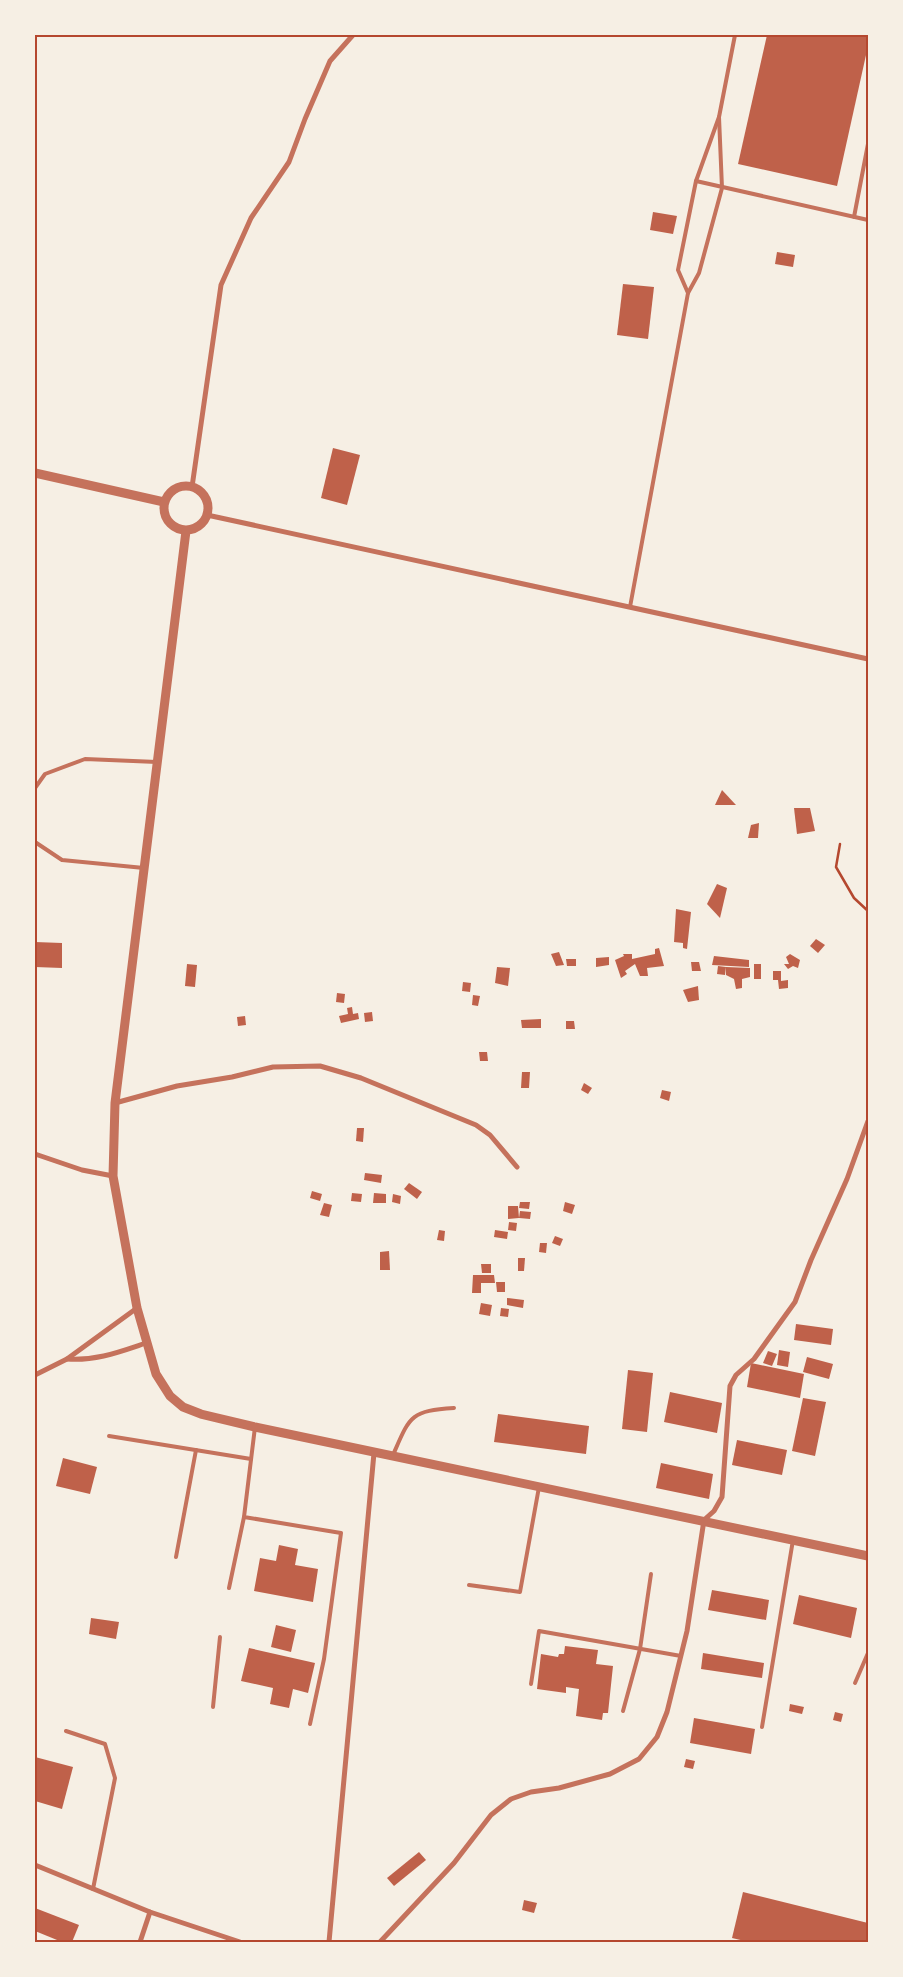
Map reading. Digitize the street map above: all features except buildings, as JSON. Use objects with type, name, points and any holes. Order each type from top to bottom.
[{"type":"street","points":[[192,487],[221,285],[252,218],[289,162],[330,61],[353,35]]},
{"type":"street","points":[[35,473],[164,502]]},
{"type":"street","points":[[178,487],[192,487],[204,495],[208,508],[207,515],[199,526],[186,530],[173,526],[168,522],[163,508],[164,502],[172,490],[178,487]]},
{"type":"street","points":[[207,515],[868,659]]},
{"type":"street","points":[[186,530],[116,1103],[113,1176],[137,1308],[146,1343],[156,1374],[170,1396],[182,1407],[201,1414],[255,1427],[868,1556]]},
{"type":"street","points":[[116,1103],[177,1086],[232,1077],[273,1067],[320,1066],[361,1078],[476,1125],[490,1135],[517,1168]]},
{"type":"street","points":[[380,1942],[454,1864],[491,1815],[511,1799],[532,1792],[559,1788],[610,1774],[639,1759],[657,1737],[667,1712],[687,1631],[704,1520],[714,1511],[722,1497],[730,1386],[736,1375],[754,1359],[795,1302],[811,1260],[847,1179],[868,1120]]},
{"type":"street","points":[[35,1154],[82,1170],[113,1176]]},
{"type":"street","points":[[35,1375],[67,1359],[137,1308]]},
{"type":"street","points":[[67,1359],[102,1358],[146,1343]]},
{"type":"street","points":[[328,1942],[374,1452]]},
{"type":"street","points":[[35,1865],[150,1912],[240,1942]]},
{"type":"street","points":[[140,1942],[150,1912]]},
{"type":"lane","points":[[688,293],[678,270],[696,181],[719,118],[735,35]]},
{"type":"lane","points":[[630,607],[688,293],[699,273],[722,188],[719,118]]},
{"type":"lane","points":[[854,218],[868,144]]},
{"type":"lane","points":[[696,181],[868,220]]},
{"type":"lane","points":[[35,788],[45,774],[85,760],[157,762]]},
{"type":"lane","points":[[35,842],[62,860],[144,868]]},
{"type":"lane","points":[[393,1456],[410,1421],[419,1413],[427,1410],[454,1408]]},
{"type":"lane","points":[[229,1588],[244,1517],[255,1427]]},
{"type":"lane","points":[[110,1436],[251,1459]]},
{"type":"lane","points":[[176,1558],[196,1450]]},
{"type":"lane","points":[[469,1585],[520,1592],[539,1487]]},
{"type":"lane","points":[[244,1517],[341,1533],[324,1659],[310,1724]]},
{"type":"lane","points":[[762,1727],[793,1540]]},
{"type":"lane","points":[[623,1711],[640,1649],[651,1574]]},
{"type":"lane","points":[[531,1684],[539,1631],[681,1656]]},
{"type":"lane","points":[[212,1707],[220,1637]]},
{"type":"lane","points":[[855,1683],[868,1653]]},
{"type":"lane","points":[[66,1731],[105,1744],[115,1778],[93,1889]]},
{"type":"path","points":[[840,844],[836,867],[854,898],[868,911]]}]
